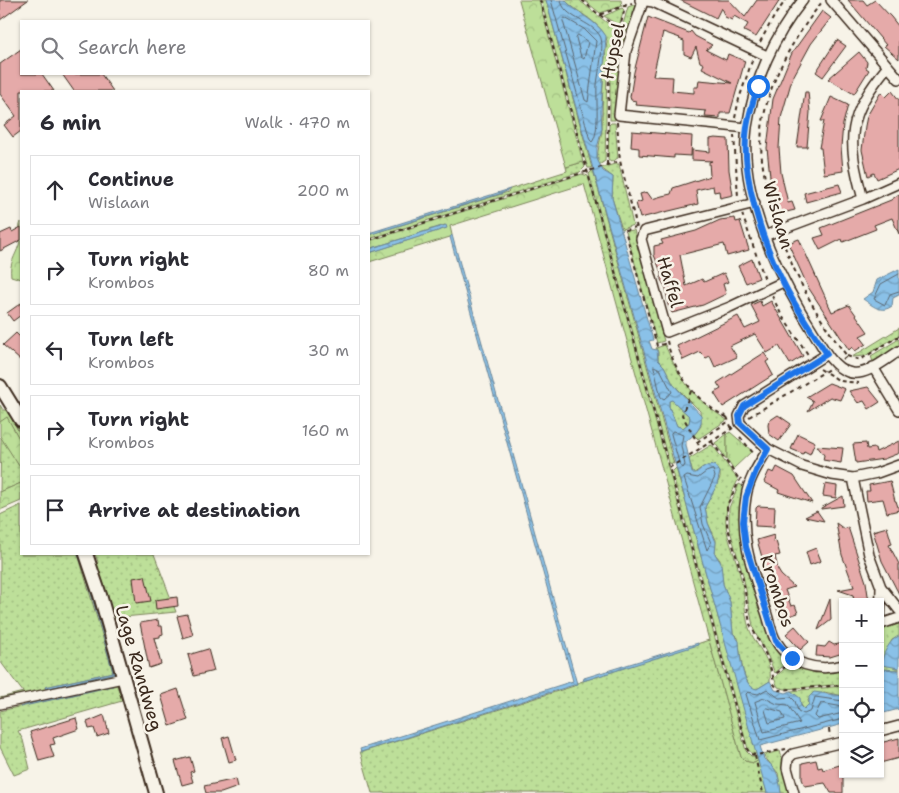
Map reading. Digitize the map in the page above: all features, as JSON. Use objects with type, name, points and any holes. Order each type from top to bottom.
[{"type":"street","name":"Wislaan","points":[[804,0],[788,21],[767,56],[747,128],[748,169],[764,236],[783,282],[827,354],[836,365]]},
{"type":"street","points":[[832,0],[899,79]]},
{"type":"street","points":[[639,1],[653,2],[767,56]]},
{"type":"street","name":"Hupsel","points":[[619,115],[625,60],[639,1]]},
{"type":"street","points":[[863,199],[852,149],[854,126],[858,110],[868,90],[888,66]]},
{"type":"street","points":[[619,115],[648,120],[747,128]]},
{"type":"street","points":[[764,236],[863,199],[899,183]]},
{"type":"street","points":[[640,229],[755,202]]},
{"type":"street","name":"Haffel","points":[[640,229],[641,239],[667,332],[730,307],[783,282]]},
{"type":"street","points":[[836,365],[847,372],[861,373],[899,351]]},
{"type":"street","points":[[827,354],[744,406],[739,420],[768,449],[802,466],[832,476],[853,478],[877,473],[899,465]]},
{"type":"street","points":[[874,367],[899,410]]},
{"type":"street","points":[[0,386],[20,418]]},
{"type":"street","name":"Krombos","points":[[768,449],[747,492],[743,522],[746,547],[776,641],[792,658],[815,668],[839,665]]},
{"type":"street","points":[[853,478],[866,546],[881,587],[899,610]]},
{"type":"street","name":"Lage Randweg","points":[[86,555],[100,595],[156,793]]},
{"type":"street","points":[[881,587],[881,598]]},
{"type":"street","points":[[884,624],[899,618]]},
{"type":"street","points":[[0,704],[123,678]]},
{"type":"street","points":[[884,730],[899,726]]},
{"type":"street","points":[[794,793],[787,768],[788,759],[793,754],[839,743]]},
{"type":"path","points":[[540,0],[747,749],[750,754],[756,755],[781,750]]},
{"type":"path","points":[[582,0],[599,15],[630,37]]},
{"type":"path","points":[[607,164],[607,84],[610,60],[627,0]]},
{"type":"path","points":[[756,52],[775,14],[786,0]]},
{"type":"path","points":[[824,0],[802,27],[785,55],[772,86],[765,111],[762,134],[763,165],[778,230],[792,266],[808,297],[847,356],[860,360],[899,336]]},
{"type":"path","points":[[599,15],[639,1]]},
{"type":"path","points":[[619,115],[617,122],[620,161],[640,229],[625,230],[657,346],[667,343]]},
{"type":"path","points":[[370,240],[620,161]]},
{"type":"path","points":[[667,332],[667,343],[683,379],[692,390],[714,409],[727,417],[739,420]]},
{"type":"path","points":[[669,468],[712,442],[732,428],[739,420],[836,365],[847,356]]},
{"type":"path","points":[[692,390],[682,415],[700,450]]},
{"type":"path","points":[[727,417],[732,428],[755,452],[751,459]]},
{"type":"path","points":[[697,442],[728,422]]},
{"type":"path","points":[[712,442],[740,479]]},
{"type":"path","points":[[744,473],[727,505],[727,525],[743,579],[750,624],[767,658],[775,687],[783,691],[839,685]]},
{"type":"path","points":[[773,676],[792,658]]},
{"type":"path","points":[[756,755],[763,793]]},
{"type":"green space","points":[[519,0],[539,0],[583,162],[566,167]]},
{"type":"green space","points":[[541,0],[546,0],[592,168],[588,168],[584,156]]},
{"type":"green space","points":[[565,0],[579,0],[617,31],[607,69],[605,161],[599,165],[598,152],[602,128],[603,84],[607,41],[605,35],[595,24]]},
{"type":"green space","points":[[584,0],[621,0],[622,6],[600,13]]},
{"type":"green space","points":[[636,4],[628,34],[622,28],[628,7]]},
{"type":"green space","points":[[622,8],[624,10],[619,26],[604,16]]},
{"type":"green space","points":[[621,34],[627,37],[619,74],[615,120],[610,120],[610,74]]},
{"type":"green space","points":[[615,123],[618,158],[611,162],[608,160],[609,125]]},
{"type":"green space","points":[[583,162],[585,167],[580,172],[370,239],[370,235],[508,192],[510,189],[567,171],[566,167]]},
{"type":"green space","points":[[619,164],[633,225],[622,229],[612,198],[613,177],[601,168]]},
{"type":"green space","points":[[593,170],[674,464],[669,463],[589,174]]},
{"type":"green space","points":[[582,174],[588,176],[746,751],[751,756],[758,756],[759,760],[754,763],[745,761],[741,757],[584,184],[450,226],[452,235],[450,237],[370,262],[370,253],[446,228],[445,225],[370,249],[370,241]]},
{"type":"green space","points":[[634,230],[664,341],[657,343],[626,231]]},
{"type":"green space","points":[[20,239],[20,279],[11,276],[12,264]]},
{"type":"green space","points":[[899,328],[899,335],[865,356],[852,357]]},
{"type":"green space","points":[[899,339],[899,345],[873,362],[871,356]]},
{"type":"green space","points":[[665,345],[676,369],[689,388],[715,412],[727,420],[698,439],[694,435],[701,426],[700,411],[673,384],[664,366],[658,360],[656,348]]},
{"type":"green space","points":[[672,400],[690,417],[689,423],[683,428],[677,426],[669,407],[669,401]]},
{"type":"green space","points":[[0,405],[3,410],[11,410],[20,426],[20,432],[14,423],[20,434],[20,440],[7,418],[0,422]]},
{"type":"green space","points":[[7,417],[20,440],[20,467],[0,436],[0,422]]},
{"type":"green space","points":[[730,432],[752,451],[733,469],[727,460],[727,434]]},
{"type":"green space","points":[[727,434],[727,460],[715,443]]},
{"type":"green space","points":[[1,435],[20,467],[20,483],[0,492]]},
{"type":"green space","points":[[711,445],[738,480],[727,509],[726,520],[729,540],[741,579],[749,628],[769,666],[770,681],[757,689],[752,688],[748,683],[743,670],[738,638],[733,633],[730,602],[723,584],[720,560],[715,554],[716,540],[708,523],[705,507],[720,478],[720,472],[714,465],[703,467],[693,474],[689,459]]},
{"type":"green space","points":[[676,468],[757,754],[752,754],[748,749],[672,472]]},
{"type":"green space","points":[[20,483],[20,501],[0,510],[0,492]]},
{"type":"green space","points":[[739,484],[745,487],[740,531],[745,562],[769,635],[789,661],[775,673],[754,631],[743,575],[729,527],[729,508]]},
{"type":"green space","points":[[20,505],[20,555],[78,555],[113,672],[45,687],[46,689],[115,673],[79,555],[82,555],[117,674],[116,676],[0,702],[0,698],[23,692],[0,661],[0,515]]},
{"type":"green space","points":[[95,555],[154,555],[176,612],[113,618],[123,649],[119,647],[95,567],[98,562]]},
{"type":"green space","points":[[899,623],[899,636],[892,640],[884,655],[884,629]]},
{"type":"green space","points":[[709,640],[741,757],[745,761],[754,763],[759,760],[767,793],[372,793],[360,751],[362,752],[574,686],[577,683]]},
{"type":"green space","points":[[884,660],[895,668],[899,668],[899,670],[884,669]]},
{"type":"green space","points":[[791,663],[815,673],[839,670],[839,684],[785,689],[778,687],[774,678]]},
{"type":"green space","points":[[117,685],[122,701],[18,731],[23,740],[30,769],[14,775],[0,747],[0,711]]},
{"type":"green space","points":[[839,686],[839,695],[824,692],[808,700],[809,704],[804,709],[791,691]]},
{"type":"green space","points":[[780,751],[791,793],[781,793],[778,773],[763,755]]},
{"type":"water","points":[[546,0],[565,0],[602,30],[606,36],[601,111],[602,129],[597,148],[597,159],[603,171],[613,177],[612,198],[653,340],[649,341],[652,349],[657,350],[658,360],[664,366],[673,384],[701,415],[701,423],[698,430],[686,441],[692,473],[696,473],[703,467],[714,465],[720,472],[717,485],[705,507],[708,523],[716,542],[715,554],[721,563],[723,584],[730,602],[733,633],[739,641],[742,669],[752,687],[757,689],[770,681],[775,690],[786,693],[791,691],[800,698],[801,706],[804,709],[809,704],[809,697],[814,692],[839,695],[839,725],[760,746],[764,759],[777,774],[781,793],[767,793]],"holes":[[[672,400],[690,417],[689,423],[683,428],[677,426],[669,407],[669,401]]]},
{"type":"water","points":[[510,189],[503,193],[370,235],[370,233]]},
{"type":"water","points":[[446,225],[447,228],[370,253],[370,249]]},
{"type":"water","points":[[452,235],[577,684],[361,752],[360,749],[573,681],[450,237]]},
{"type":"water","points":[[899,269],[899,295],[893,298],[892,306],[881,309],[863,299],[873,292],[877,280]]},
{"type":"water","points":[[78,555],[87,574],[115,673],[46,689],[45,687],[113,672]]},
{"type":"water","points":[[899,636],[899,668],[884,665],[884,655],[892,641]]},
{"type":"water","points":[[698,643],[698,645],[583,681],[584,678]]},
{"type":"water","points":[[884,669],[899,670],[899,709],[884,713]]},
{"type":"water","points":[[113,686],[20,707],[44,699]]},
{"type":"building","points":[[0,0],[28,0],[0,20]]},
{"type":"building","points":[[680,0],[729,0],[745,17],[757,0],[780,0],[756,37],[744,31],[748,24],[734,16],[732,20],[725,17],[721,8],[716,18]]},
{"type":"building","points":[[848,0],[863,0],[867,5],[875,0],[891,17],[899,27],[899,59],[884,46],[886,45]]},
{"type":"building","points":[[822,11],[831,18],[811,44],[792,79],[781,118],[779,148],[781,173],[788,203],[792,202],[795,210],[778,214],[771,186],[767,148],[773,99],[792,53]]},
{"type":"building","points":[[648,17],[689,33],[691,31],[695,36],[712,45],[706,50],[726,60],[728,54],[745,61],[730,113],[720,113],[720,118],[705,117],[706,111],[635,105],[636,101],[631,100],[630,97],[634,72]],"holes":[[[663,32],[684,41],[684,54],[691,57],[696,47],[700,62],[704,64],[702,68],[732,83],[699,80],[698,87],[694,87],[694,93],[672,91],[673,77],[653,76]]]},
{"type":"building","points":[[837,40],[846,46],[823,77],[816,72]]},
{"type":"building","points":[[20,50],[20,75],[43,75],[53,90],[20,90],[20,132],[13,137],[4,125],[16,116],[0,94],[0,64]]},
{"type":"building","points":[[859,52],[867,62],[866,68],[869,70],[854,94],[828,79]]},
{"type":"building","points":[[63,75],[102,75],[112,90],[73,90]]},
{"type":"building","points":[[892,91],[899,100],[899,169],[877,179],[874,173],[868,176],[862,150],[865,126],[867,116],[881,92],[886,97]]},
{"type":"building","points":[[805,92],[808,92],[810,112],[807,147],[797,147]]},
{"type":"building","points":[[831,97],[848,105],[843,124],[841,147],[843,171],[824,174],[821,148],[819,148],[824,121],[821,121]]},
{"type":"building","points":[[632,131],[692,136],[691,156],[674,155],[674,158],[639,155],[639,148],[631,147]]},
{"type":"building","points":[[710,139],[728,139],[729,170],[733,195],[720,198],[719,191],[714,192],[713,186],[696,190],[698,204],[640,218],[636,203],[642,201],[640,194],[647,192],[652,199],[671,194],[673,188],[710,176],[709,162],[712,161],[692,160],[692,150],[710,152]]},
{"type":"building","points":[[839,184],[842,192],[806,202],[804,193]]},
{"type":"building","points":[[899,194],[899,234],[892,218],[874,225],[876,229],[843,242],[842,239],[820,250],[814,238],[824,235],[821,228],[891,200]]},
{"type":"building","points":[[735,218],[736,222],[740,221],[749,250],[727,256],[724,244],[680,255],[686,286],[702,279],[704,282],[724,273],[728,282],[723,284],[726,294],[703,305],[672,313],[668,305],[666,288],[661,280],[661,272],[654,255],[654,246],[663,244],[661,240],[696,231],[720,220]]},
{"type":"building","points":[[20,228],[20,241],[0,251],[0,234],[11,229],[12,232]]},
{"type":"building","points":[[799,239],[832,312],[849,305],[868,332],[860,336],[866,344],[855,351],[852,347],[849,350],[808,287],[788,243]]},
{"type":"building","points":[[752,259],[759,278],[746,283],[738,266]]},
{"type":"building","points":[[760,301],[762,306],[771,301],[803,356],[790,364],[779,346],[767,353],[755,334],[730,346],[737,357],[715,367],[710,356],[706,358],[700,352],[683,360],[677,346],[738,316],[745,329],[760,322],[751,305]]},
{"type":"building","points":[[20,304],[20,316],[13,321],[7,313]]},
{"type":"building","points":[[16,333],[20,337],[20,360],[3,345]]},
{"type":"building","points":[[764,353],[769,360],[766,362],[773,375],[723,407],[714,393],[721,389],[717,383]]},
{"type":"building","points":[[829,383],[845,389],[840,400],[830,397],[808,411],[813,401],[806,397]]},
{"type":"building","points":[[868,387],[880,402],[869,409],[864,401],[858,403],[849,391]]},
{"type":"building","points":[[778,415],[791,424],[779,441],[769,434],[768,425],[769,421]]},
{"type":"building","points":[[798,434],[815,442],[810,454],[804,451],[803,454],[791,449]]},
{"type":"building","points":[[899,441],[899,453],[884,459],[856,463],[853,444],[866,443],[867,449],[875,448],[876,452]]},
{"type":"building","points":[[817,446],[843,448],[841,463],[823,460],[824,455]]},
{"type":"building","points":[[777,467],[794,476],[812,503],[778,492],[779,490],[764,482],[769,471],[774,473]]},
{"type":"building","points":[[890,481],[899,510],[887,513],[883,499],[867,501],[866,491],[870,491],[869,485]]},
{"type":"building","points":[[825,484],[837,486],[836,498],[823,496]]},
{"type":"building","points":[[843,496],[844,506],[821,509],[821,508]]},
{"type":"building","points":[[758,506],[775,507],[774,527],[755,526],[756,508]]},
{"type":"building","points":[[817,511],[824,521],[805,517]]},
{"type":"building","points":[[836,523],[844,529],[848,527],[866,582],[868,598],[853,598],[853,595],[838,590],[854,587],[842,555]]},
{"type":"building","points":[[887,527],[892,544],[889,545],[899,564],[899,594],[882,561],[873,531]]},
{"type":"building","points":[[774,535],[773,542],[776,541],[780,555],[775,556],[778,570],[794,587],[785,590],[791,606],[795,605],[798,613],[780,619],[757,540]]},
{"type":"building","points":[[816,548],[821,561],[810,565],[806,552]]},
{"type":"building","points":[[145,576],[151,601],[136,603],[133,578]]},
{"type":"building","points":[[177,597],[178,606],[156,609],[155,600]]},
{"type":"building","points":[[830,599],[831,620],[818,630]]},
{"type":"building","points":[[187,614],[193,635],[183,638],[177,616]]},
{"type":"building","points":[[158,620],[159,626],[162,626],[163,634],[160,637],[154,638],[161,664],[149,668],[140,623]]},
{"type":"building","points":[[795,626],[809,642],[800,650],[786,634]]},
{"type":"building","points":[[829,642],[834,645],[839,644],[839,654],[830,657],[816,656],[817,646],[825,647]]},
{"type":"building","points":[[208,649],[214,671],[194,676],[188,655]]},
{"type":"building","points":[[178,689],[188,720],[170,726],[161,695]]},
{"type":"building","points":[[104,715],[109,733],[97,737],[94,728],[89,729],[87,722]]},
{"type":"building","points":[[76,718],[79,729],[53,738],[55,744],[50,745],[54,757],[39,761],[30,732]]},
{"type":"building","points":[[229,736],[236,760],[229,762],[222,738]]},
{"type":"building","points":[[899,738],[899,758],[884,762],[884,742]]},
{"type":"building","points":[[190,757],[194,771],[190,772],[193,782],[182,785],[175,761]]},
{"type":"building","points":[[816,760],[818,768],[822,767],[823,770],[839,765],[839,778],[843,778],[843,793],[831,793],[825,783],[805,786],[802,779],[802,763]]},
{"type":"building","points":[[236,779],[238,787],[221,793],[206,793],[204,786]]},
{"type":"route","points":[[758,86],[747,128],[748,169],[755,202],[764,236],[783,282],[827,354],[744,406],[739,416],[740,423],[768,449],[748,487],[743,522],[746,547],[776,641],[792,658]]}]
